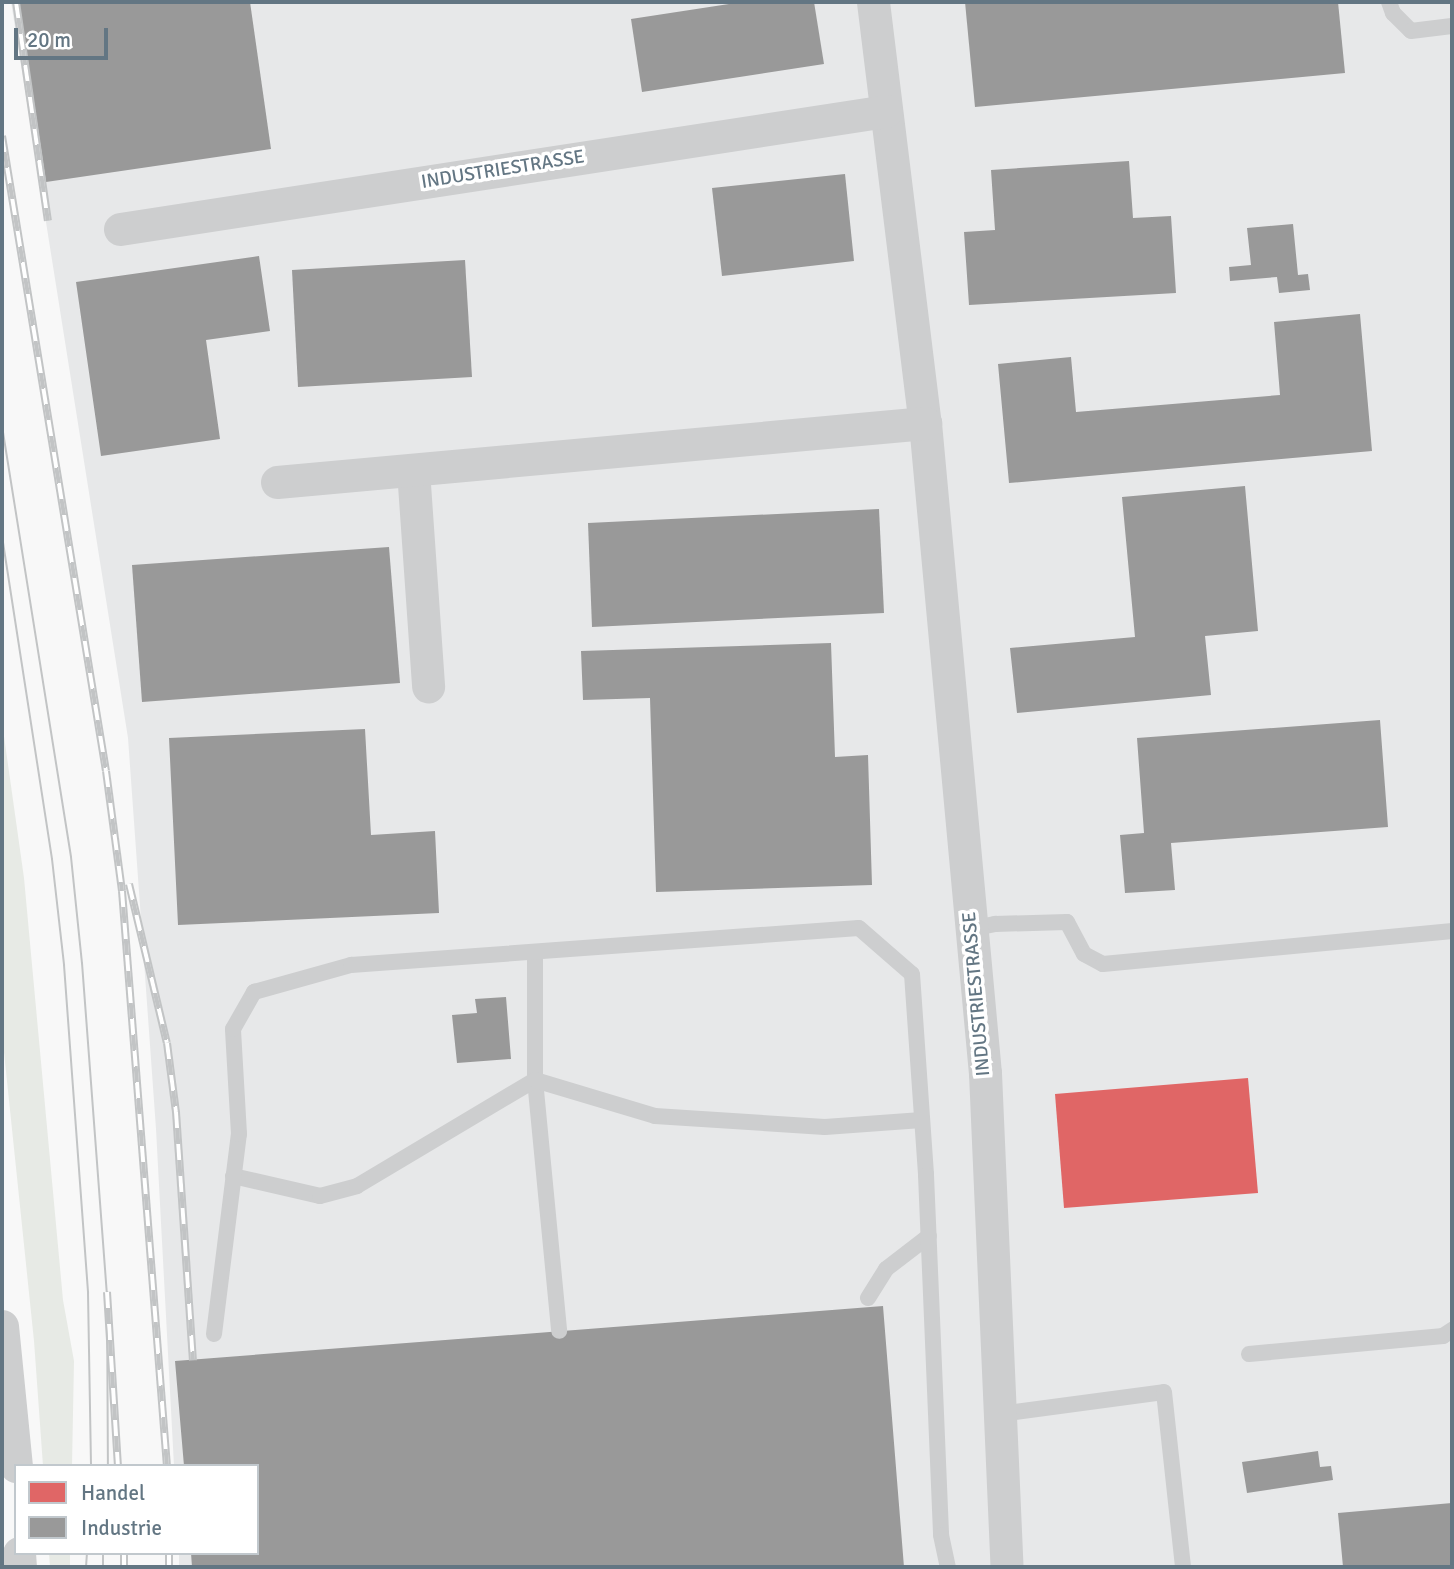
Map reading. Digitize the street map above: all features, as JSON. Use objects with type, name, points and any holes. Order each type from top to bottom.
[{"type":"street","name":"INDUSTRIESTRASSE","points":[[873,2],[925,423],[985,1073],[1007,1567]]},
{"type":"street","name":"INDUSTRIESTRASSE","points":[[120,229],[886,111]]},
{"type":"street","points":[[277,482],[925,423]]},
{"type":"street","points":[[413,470],[428,686]]},
{"type":"street","points":[[2,1326],[16,1464]]},
{"type":"lane","points":[[1389,2],[1393,13],[1410,31],[1452,26]]},
{"type":"lane","points":[[971,929],[995,924],[1067,922],[1084,954],[1103,964],[1452,931]]},
{"type":"lane","points":[[214,1334],[239,1133],[233,1029],[254,992],[351,965],[859,928],[912,974],[929,1236],[941,1535],[948,1567]]},
{"type":"lane","points":[[535,952],[536,1080],[559,1331]]},
{"type":"lane","points":[[233,1176],[320,1196],[357,1186],[536,1080],[655,1116],[825,1127],[922,1120]]},
{"type":"lane","points":[[867,1298],[886,1269],[929,1236]]},
{"type":"lane","points":[[1250,1354],[1443,1336],[1452,1330]]},
{"type":"lane","points":[[1000,1415],[1164,1392],[1183,1567]]},
{"type":"shaded area","points":[[11,2],[1452,2],[1452,1567],[179,1567],[179,1555],[259,1555],[259,1464],[174,1464],[156,1129],[128,738]]},
{"type":"shaded area","points":[[2,722],[24,878],[63,1300],[74,1361],[72,1464],[43,1464],[34,1341],[2,1033]]},
{"type":"shaded area","points":[[49,1555],[70,1555],[70,1567],[50,1567]]},
{"type":"building: Handel","points":[[1248,1078],[1258,1193],[1064,1208],[1055,1094]]},
{"type":"building: Industrie","points":[[19,2],[250,2],[271,149],[46,182]]},
{"type":"building: Industrie","points":[[742,2],[814,2],[824,64],[642,92],[631,19]]},
{"type":"building: Industrie","points":[[965,2],[1338,2],[1345,73],[975,107]]},
{"type":"building: Industrie","points":[[1129,161],[1133,218],[1171,216],[1176,293],[969,305],[964,232],[995,230],[991,170]]},
{"type":"building: Industrie","points":[[845,174],[854,261],[722,276],[712,188]]},
{"type":"building: Industrie","points":[[1293,224],[1298,275],[1308,274],[1310,290],[1279,293],[1277,277],[1230,281],[1229,267],[1251,265],[1247,228]]},
{"type":"building: Industrie","points":[[259,256],[270,331],[206,340],[220,439],[101,456],[76,282]]},
{"type":"building: Industrie","points":[[465,260],[472,377],[298,387],[292,270]]},
{"type":"building: Industrie","points":[[1360,314],[1372,451],[1009,483],[998,364],[1071,357],[1076,412],[1280,395],[1274,322]]},
{"type":"building: Industrie","points":[[1245,486],[1258,631],[1205,636],[1211,695],[1017,713],[1010,648],[1135,637],[1122,497]]},
{"type":"building: Industrie","points":[[879,509],[884,613],[592,627],[588,523]]},
{"type":"building: Industrie","points":[[389,547],[400,683],[142,702],[132,565]]},
{"type":"building: Industrie","points":[[831,643],[835,757],[868,755],[872,885],[656,892],[650,698],[583,700],[581,651]]},
{"type":"building: Industrie","points":[[1380,720],[1388,827],[1171,843],[1175,890],[1125,893],[1120,835],[1144,833],[1137,738]]},
{"type":"building: Industrie","points":[[365,729],[371,835],[435,831],[439,913],[178,925],[169,738]]},
{"type":"building: Industrie","points":[[506,997],[511,1059],[457,1063],[452,1015],[477,1013],[475,999]]},
{"type":"building: Industrie","points":[[883,1306],[904,1567],[192,1567],[191,1555],[259,1555],[259,1464],[184,1464],[175,1361]]},
{"type":"building: Industrie","points":[[1318,1451],[1320,1467],[1331,1466],[1333,1480],[1247,1493],[1242,1462]]},
{"type":"building: Industrie","points":[[1452,1503],[1452,1567],[1343,1567],[1338,1513]]},
{"type":"tram line","points":[[2,426],[71,857],[82,963],[107,1292],[108,1464]]},
{"type":"tram line","points":[[2,536],[52,859],[64,965],[88,1293],[91,1464]]},
{"type":"tram line","points":[[86,1567],[87,1555]]},
{"type":"tram line","points":[[103,1555],[103,1567]]},
{"type":"railway","points":[[16,2],[48,221]]},
{"type":"railway","points":[[2,136],[106,771],[122,891],[167,1464]]},
{"type":"railway","points":[[129,884],[167,1043],[176,1112],[193,1360]]},
{"type":"railway","points":[[107,1292],[118,1464]]},
{"type":"railway","points":[[124,1555],[124,1567]]},
{"type":"railway","points":[[169,1555],[169,1567]]}]
